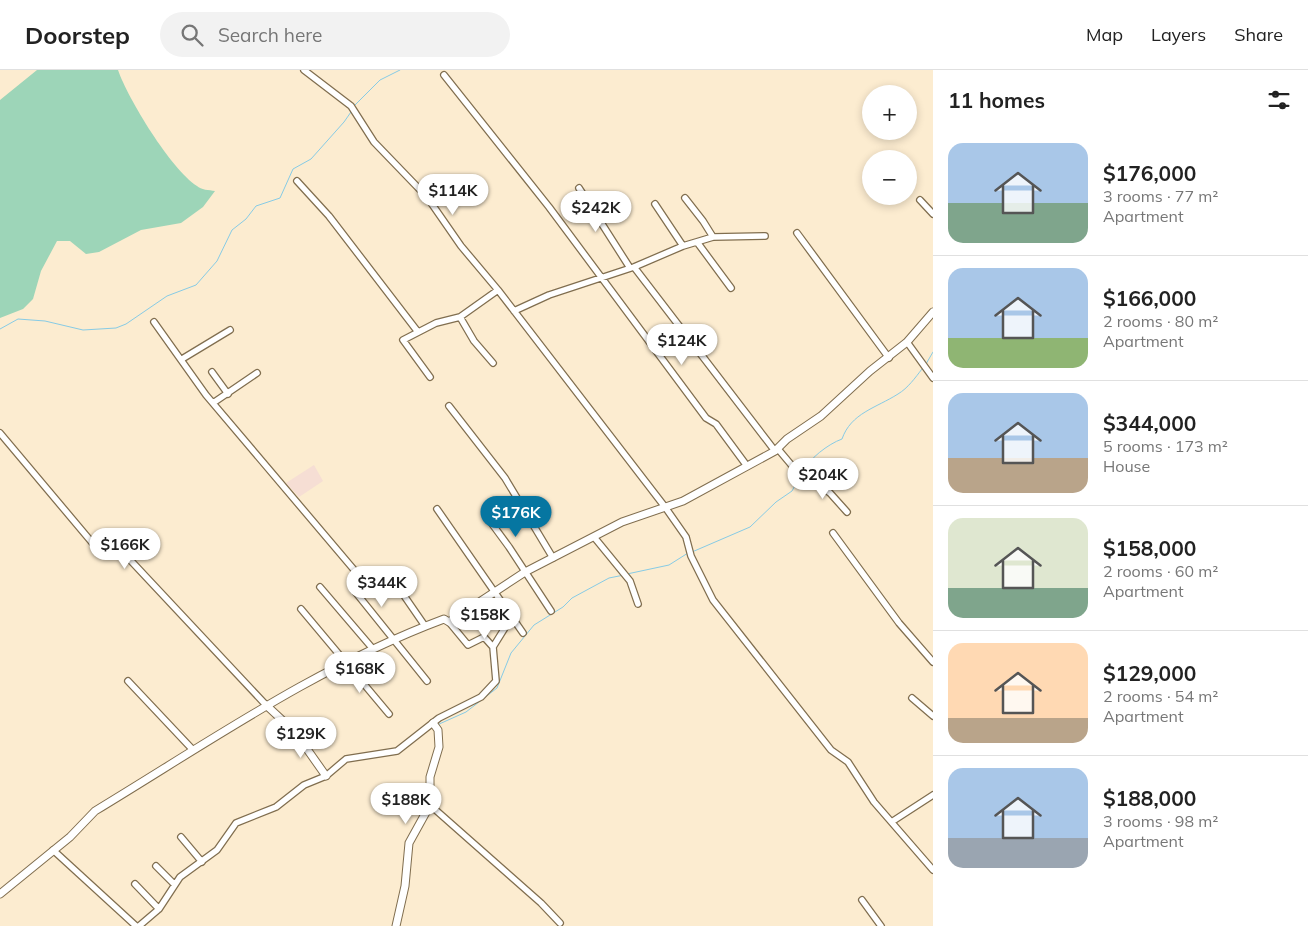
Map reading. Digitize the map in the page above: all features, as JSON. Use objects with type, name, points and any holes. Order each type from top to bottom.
[{"type":"street","points":[[306,70],[351,106],[374,142],[427,197],[461,246],[498,290],[665,507],[686,537],[692,556],[713,600],[831,750],[848,762],[874,802],[893,821],[933,870]]},
{"type":"street","points":[[444,76],[601,276],[706,418],[716,424],[747,466]]},
{"type":"street","points":[[297,181],[329,216],[418,332]]},
{"type":"street","points":[[579,188],[632,267],[776,450],[804,480],[818,484],[830,493],[847,512]]},
{"type":"street","points":[[685,198],[703,221],[713,238]]},
{"type":"street","points":[[920,200],[933,214]]},
{"type":"street","points":[[655,204],[683,246]]},
{"type":"street","points":[[797,233],[889,358]]},
{"type":"street","points":[[514,311],[550,295],[601,276],[632,267],[683,246],[713,238],[765,236]]},
{"type":"street","points":[[697,242],[731,288]]},
{"type":"street","points":[[430,377],[403,342],[436,323],[460,316],[498,290]]},
{"type":"street","points":[[450,622],[525,572],[641,514],[683,501],[776,450],[787,438],[821,416],[870,371],[908,342],[933,312]]},
{"type":"street","points":[[460,316],[474,341],[492,363]]},
{"type":"street","points":[[154,322],[213,403],[361,578],[352,588],[427,681]]},
{"type":"street","points":[[182,359],[230,330]]},
{"type":"street","points":[[908,342],[933,378]]},
{"type":"street","points":[[212,372],[228,394]]},
{"type":"street","points":[[213,403],[258,373]]},
{"type":"street","points":[[449,406],[505,478],[553,558]]},
{"type":"street","points":[[0,433],[100,552],[118,547],[266,705],[295,732],[326,776]]},
{"type":"street","points":[[437,509],[523,633]]},
{"type":"street","points":[[487,517],[510,546],[551,611]]},
{"type":"street","points":[[833,533],[899,623],[933,662]]},
{"type":"street","points":[[594,537],[630,581],[638,604]]},
{"type":"street","points":[[320,587],[374,649]]},
{"type":"street","points":[[405,597],[425,626]]},
{"type":"street","points":[[301,609],[389,714]]},
{"type":"street","points":[[493,647],[511,618]]},
{"type":"street","points":[[0,894],[53,850],[70,837],[95,811],[266,705],[320,674],[444,619],[450,622],[468,645],[484,637],[493,647],[497,674],[493,686],[470,704],[433,723],[397,751],[346,759],[326,776],[304,786],[268,811],[236,823],[221,845],[202,862],[189,869],[174,884],[159,909],[137,926],[53,850]]},
{"type":"street","points":[[128,681],[193,750]]},
{"type":"street","points":[[912,698],[933,716]]},
{"type":"street","points":[[396,926],[405,886],[409,843],[430,805],[430,776],[439,747],[438,730],[433,723]]},
{"type":"street","points":[[893,821],[933,795]]},
{"type":"street","points":[[430,805],[541,903],[560,923]]},
{"type":"street","points":[[181,837],[202,862]]},
{"type":"street","points":[[156,866],[174,884]]},
{"type":"street","points":[[136,884],[159,909]]},
{"type":"street","points":[[862,900],[880,926]]},
{"type":"shaded area","points":[[314,465],[323,481],[299,497],[286,483]]},
{"type":"green space","points":[[37,70],[118,70],[141,115],[175,165],[199,187],[215,191],[203,207],[181,223],[141,230],[99,252],[86,254],[70,241],[57,241],[41,271],[33,299],[23,309],[0,318],[0,100]]},
{"type":"waterway","points":[[354,106],[380,80],[400,70]]},
{"type":"waterway","points":[[0,329],[18,319],[45,321],[83,330],[116,328],[126,324],[167,296],[196,285],[217,261],[232,230],[246,219],[256,206],[280,198],[293,169],[311,159],[351,112]]},
{"type":"waterway","points":[[926,364],[933,352]]},
{"type":"waterway","points":[[802,472],[819,452],[842,439],[851,423],[865,412],[902,392],[922,369]]},
{"type":"waterway","points":[[692,552],[750,527],[776,502],[792,491],[799,478]]},
{"type":"waterway","points":[[627,574],[669,565],[688,553]]},
{"type":"waterway","points":[[437,725],[466,712],[497,688],[511,653],[534,625],[563,607],[572,598],[609,578],[624,575]]},
{"type":"waterway","points":[[409,745],[423,734]]},
{"type":"waterway","points":[[204,863],[217,853]]}]
